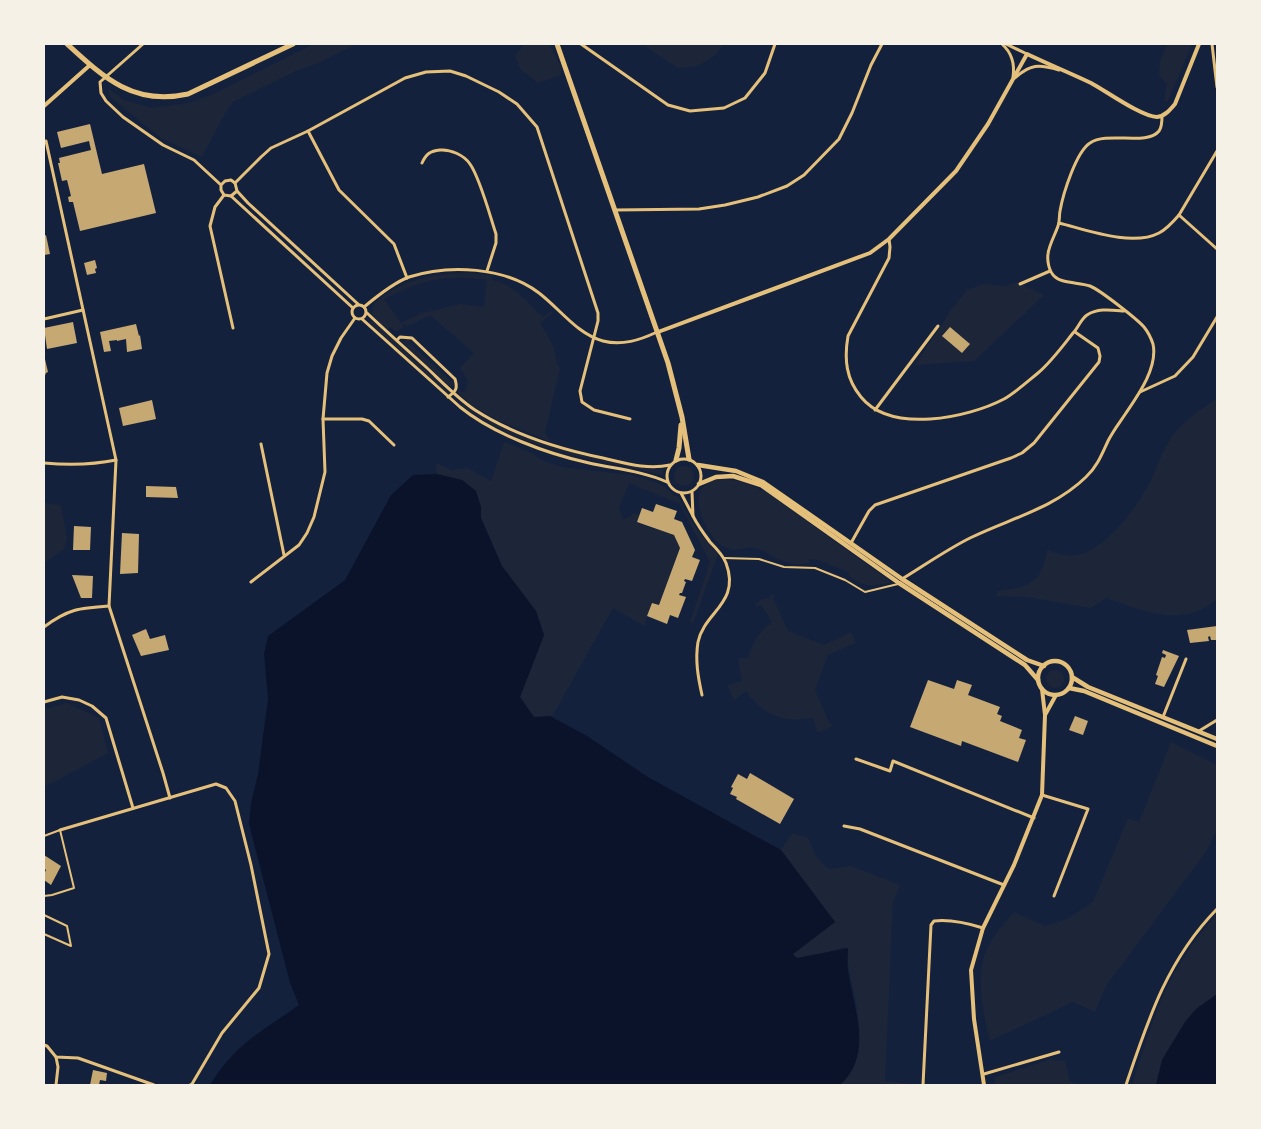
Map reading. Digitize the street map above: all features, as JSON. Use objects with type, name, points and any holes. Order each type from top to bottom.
[{"type":"main road","points":[[67,44],[90,65],[123,88],[160,98],[188,94],[293,44]]},
{"type":"main road","points":[[557,44],[668,363],[682,417],[689,459]]},
{"type":"main road","points":[[676,460],[682,417]]},
{"type":"main road","points":[[698,465],[736,471],[763,482],[851,543],[901,581],[1027,660],[1044,666]]},
{"type":"main road","points":[[699,484],[716,477],[733,476],[761,485],[1025,665],[1046,693],[1061,694],[1068,688],[1072,677],[1070,670],[1062,664],[1053,662],[1040,670],[1038,680]]},
{"type":"main road","points":[[1072,677],[1088,687],[1217,739]]},
{"type":"main road","points":[[1068,688],[1084,691],[1217,746]]},
{"type":"street","points":[[143,44],[105,76],[100,82],[101,93],[106,101],[123,117],[163,145],[194,160],[221,185],[224,195]]},
{"type":"street","points":[[581,44],[668,105],[690,110],[724,108],[745,98],[765,72],[775,44]]},
{"type":"street","points":[[616,210],[700,209],[758,197],[787,186],[804,175],[839,139],[882,44]]},
{"type":"street","points":[[1002,44],[1009,50],[1012,59],[1014,68],[1012,80]]},
{"type":"street","points":[[1006,44],[1092,83],[1154,117],[1162,116],[1170,111],[1175,104],[1199,44]]},
{"type":"street","points":[[1212,44],[1217,87]]},
{"type":"street","points":[[364,306],[407,278],[450,270],[487,271],[518,280],[538,292],[572,324],[594,337],[612,343],[628,342],[870,253],[889,238],[956,171],[988,124],[1027,54]]},
{"type":"street","points":[[44,106],[90,65]]},
{"type":"street","points":[[1012,80],[1027,68],[1038,66],[1070,74]]},
{"type":"street","points":[[235,183],[271,148],[308,131],[405,78],[426,72],[450,71],[466,76],[500,92],[517,104],[537,126],[598,313],[598,322],[580,391],[582,402],[594,410],[630,419]]},
{"type":"street","points":[[901,581],[931,559],[958,544],[994,527],[1039,510],[1075,487],[1097,464],[1108,440],[1139,392],[1153,361],[1152,342],[1143,326],[1091,287],[1059,280],[1050,271],[1048,254],[1059,223],[1060,211],[1068,184],[1082,152],[1088,144],[1096,140],[1148,137],[1159,131],[1162,125],[1162,116]]},
{"type":"street","points":[[308,131],[339,190],[394,244],[407,278]]},
{"type":"street","points":[[46,141],[116,460],[109,606],[170,798]]},
{"type":"street","points":[[422,162],[426,154],[432,151],[443,150],[459,154],[472,166],[496,234],[496,243],[487,271]]},
{"type":"street","points":[[1059,223],[1125,239],[1148,238],[1160,233],[1179,215],[1217,151]]},
{"type":"street","points":[[221,185],[228,180],[235,183]]},
{"type":"street","points":[[235,183],[237,191],[248,203],[358,304],[364,306]]},
{"type":"street","points":[[231,196],[237,191]]},
{"type":"street","points":[[224,195],[231,196],[353,308]]},
{"type":"street","points":[[224,195],[215,207],[210,226],[233,328]]},
{"type":"street","points":[[1179,215],[1217,249]]},
{"type":"street","points":[[889,238],[889,258],[848,336],[846,349],[848,376],[855,389],[863,400],[875,410],[886,414],[923,420],[959,414],[988,406],[1005,398],[1039,372],[1074,332],[1084,317],[1095,310],[1124,311]]},
{"type":"street","points":[[1020,284],[1050,271]]},
{"type":"street","points":[[354,318],[352,314],[353,308],[358,304]]},
{"type":"street","points":[[364,306],[366,313],[454,393],[473,409],[495,422],[550,445],[573,452],[642,466],[658,467],[670,465]]},
{"type":"street","points":[[44,319],[83,310]]},
{"type":"street","points":[[362,319],[366,313]]},
{"type":"street","points":[[1139,392],[1175,376],[1193,357],[1217,317]]},
{"type":"street","points":[[354,318],[362,319],[448,397],[471,416],[490,427],[551,453],[588,463],[646,474],[668,482]]},
{"type":"street","points":[[251,582],[299,545],[307,533],[314,516],[325,472],[323,419],[327,373],[332,356],[354,318]]},
{"type":"street","points":[[875,410],[938,326]]},
{"type":"street","points":[[851,543],[869,511],[875,505],[1012,458],[1022,453],[1034,443],[1099,362],[1098,348],[1074,332]]},
{"type":"street","points":[[397,340],[400,337],[412,338],[455,379],[458,386],[456,392],[448,397]]},
{"type":"street","points":[[323,419],[362,419],[369,421],[394,445]]},
{"type":"street","points":[[261,444],[284,555]]},
{"type":"street","points":[[680,493],[692,491],[699,484],[701,475],[698,465],[689,459],[676,460],[670,465],[667,473],[668,482],[672,489],[680,493],[702,532],[724,558],[730,578],[724,600],[703,629],[698,640],[697,670],[702,695]]},
{"type":"street","points":[[44,463],[61,465],[99,464],[116,460]]},
{"type":"street","points":[[692,491],[693,516]]},
{"type":"street","points":[[44,627],[65,613],[78,608],[109,606]]},
{"type":"street","points":[[1163,718],[1186,659]]},
{"type":"street","points":[[984,1085],[984,1074],[974,1019],[971,970],[983,928],[1034,818],[1042,795],[1045,715],[1042,690]]},
{"type":"street","points":[[1045,715],[1056,695]]},
{"type":"street","points":[[44,702],[62,697],[79,700],[92,706],[106,718],[133,808]]},
{"type":"street","points":[[1199,731],[1217,720]]},
{"type":"street","points":[[856,759],[890,771],[893,761],[1034,818]]},
{"type":"street","points":[[60,830],[216,784],[226,788],[235,801],[251,866],[269,954],[259,988],[222,1033],[190,1085]]},
{"type":"street","points":[[1042,795],[1088,809],[1054,896]]},
{"type":"street","points":[[844,826],[860,829],[1004,885]]},
{"type":"street","points":[[1126,1085],[1155,1003],[1167,978],[1185,949],[1217,909]]},
{"type":"street","points":[[922,1085],[931,925],[934,921],[939,920],[964,922],[983,928]]},
{"type":"street","points":[[44,1045],[56,1057],[58,1067],[56,1085]]},
{"type":"street","points":[[984,1074],[1059,1052]]},
{"type":"street","points":[[56,1057],[78,1058],[154,1085]]},
{"type":"lane","points":[[724,558],[759,558],[784,567],[814,568],[845,580],[865,592],[901,581]]},
{"type":"lane","points":[[44,836],[60,830],[74,888],[44,896]]},
{"type":"lane","points":[[44,915],[67,926],[71,946],[44,934]]},
{"type":"shaded area","points":[[314,44],[357,44],[233,102],[225,113],[202,157],[161,138],[110,97],[108,88],[124,100],[152,108],[189,103],[213,94]]},
{"type":"shaded area","points":[[524,44],[549,44],[561,68],[561,75],[538,83],[520,69],[515,56]]},
{"type":"shaded area","points":[[642,44],[724,44],[714,56],[698,66],[678,68]]},
{"type":"shaded area","points":[[1167,44],[1192,44],[1168,101],[1164,101],[1167,84],[1159,76],[1160,61]]},
{"type":"shaded area","points":[[446,274],[492,275],[492,280],[507,285],[514,290],[543,317],[551,311],[553,313],[540,323],[551,342],[560,368],[545,433],[551,442],[495,419],[474,407],[459,394],[458,390],[466,391],[468,380],[460,368],[474,353],[430,315],[407,326],[401,323],[404,327],[396,332],[390,327],[387,329],[373,315],[372,308],[375,303],[396,288],[416,280]],"holes":[[[446,278],[487,280],[484,307],[460,304],[422,313],[401,323],[384,299],[410,287],[434,280]]]},
{"type":"shaded area","points":[[1017,282],[1044,295],[974,361],[915,365],[951,310],[967,290],[984,284],[1005,286]]},
{"type":"shaded area","points":[[372,320],[450,393],[448,395],[370,323]]},
{"type":"shaded area","points":[[412,338],[409,343],[451,381],[455,379],[454,386],[449,386],[403,342]]},
{"type":"shaded area","points":[[456,399],[492,422],[531,439],[593,458],[638,467],[663,469],[663,475],[581,457],[529,441],[503,431],[479,417]]},
{"type":"shaded area","points":[[1217,399],[1217,599],[1204,608],[1191,613],[1163,615],[1134,608],[1106,598],[1091,608],[1026,597],[996,596],[998,591],[1018,588],[1032,582],[1041,570],[1047,550],[1065,555],[1077,555],[1088,551],[1110,535],[1130,514],[1138,502],[1154,475],[1166,446],[1173,435],[1199,411]]},
{"type":"shaded area","points":[[504,442],[562,467],[631,475],[664,486],[673,495],[679,497],[691,520],[718,554],[693,624],[690,622],[710,562],[680,504],[629,483],[619,508],[623,519],[632,514],[640,514],[637,523],[674,535],[680,548],[659,605],[652,603],[644,626],[613,608],[553,715],[534,718],[520,697],[544,635],[536,611],[502,566],[481,518],[481,507],[462,480],[437,474],[436,463],[452,470],[468,468],[491,481]]},
{"type":"shaded area","points":[[684,466],[691,469],[694,476],[691,483],[684,486],[677,483],[674,476],[677,469]]},
{"type":"shaded area","points":[[437,474],[462,480],[476,491],[481,507],[481,518],[502,566],[536,611],[544,635],[520,697],[534,717],[550,716],[587,736],[648,777],[781,850],[835,922],[793,954],[797,958],[848,948],[848,971],[857,1016],[859,1046],[856,1060],[850,1073],[840,1085],[210,1085],[219,1071],[239,1049],[261,1031],[299,1005],[290,983],[249,824],[268,699],[264,654],[268,636],[345,580],[391,495],[413,475]]},
{"type":"shaded area","points":[[725,479],[743,482],[766,492],[890,581],[888,583],[867,585],[849,576],[848,572],[818,560],[809,559],[809,563],[792,564],[759,549],[739,550],[726,548],[721,545],[705,525],[699,506],[699,498],[701,490],[706,484]]},
{"type":"shaded area","points":[[44,503],[61,505],[67,538],[64,549],[44,563]]},
{"type":"shaded area","points":[[774,593],[775,596],[773,598],[788,631],[824,645],[851,632],[856,643],[828,655],[815,690],[829,722],[833,726],[826,730],[817,732],[813,718],[792,719],[775,715],[759,706],[746,691],[734,700],[727,685],[742,681],[739,658],[748,658],[757,638],[772,622],[761,605],[756,607],[755,604],[759,600],[769,598]]},
{"type":"shaded area","points":[[1055,670],[1061,673],[1064,679],[1061,685],[1055,688],[1049,685],[1046,679],[1049,673]]},
{"type":"shaded area","points":[[67,703],[99,718],[108,753],[44,787],[44,709]]},
{"type":"shaded area","points":[[1171,742],[1217,765],[1217,830],[1206,852],[1106,986],[1095,1012],[1073,1002],[990,1041],[982,1004],[981,979],[985,954],[992,939],[1014,912],[1045,926],[1067,919],[1093,902],[1128,818],[1139,822]]},
{"type":"shaded area","points":[[792,833],[808,838],[816,855],[829,869],[851,866],[900,885],[893,903],[885,1081],[919,1085],[840,1085],[851,1071],[857,1055],[859,1038],[856,1001],[845,947],[818,955],[797,958],[793,954],[835,922],[781,850]]},
{"type":"shaded area","points":[[1217,914],[1217,994],[1196,1009],[1185,1022],[1162,1060],[1156,1085],[1132,1085],[1163,995],[1191,947]]},
{"type":"shaded area","points":[[1217,994],[1217,1085],[1156,1085],[1162,1060],[1185,1022],[1196,1009]]},
{"type":"shaded area","points":[[1052,1059],[1057,1061],[1065,1060],[1070,1081],[1078,1085],[995,1085],[995,1077]]},
{"type":"building","points":[[90,124],[102,174],[144,164],[156,213],[80,231],[73,202],[69,202],[68,197],[71,196],[67,180],[62,181],[58,163],[60,163],[59,158],[91,150],[89,141],[61,148],[57,132]]},
{"type":"building","points":[[46,235],[50,254],[44,255],[44,236]]},
{"type":"building","points":[[95,260],[96,273],[87,275],[84,263]]},
{"type":"building","points":[[73,322],[77,343],[47,349],[44,328]]},
{"type":"building","points":[[136,324],[142,349],[127,352],[126,339],[109,341],[111,351],[104,352],[100,332]]},
{"type":"building","points":[[950,327],[970,344],[962,353],[942,336]]},
{"type":"building","points":[[44,355],[48,372],[44,378]]},
{"type":"building","points":[[152,400],[156,419],[123,426],[119,408]]},
{"type":"building","points":[[146,486],[176,487],[178,498],[146,497]]},
{"type":"building","points":[[656,504],[677,511],[674,519],[682,522],[695,550],[692,557],[700,560],[692,581],[685,579],[684,581],[686,582],[682,593],[679,595],[686,597],[678,618],[670,615],[667,624],[647,616],[652,603],[659,605],[680,548],[674,535],[637,522],[642,508],[653,512]]},
{"type":"building","points":[[74,526],[91,527],[90,550],[73,550]]},
{"type":"building","points":[[122,533],[139,534],[138,573],[120,574]]},
{"type":"building","points":[[72,575],[93,576],[92,598],[81,598]]},
{"type":"building","points":[[1217,626],[1217,640],[1211,640],[1210,636],[1208,637],[1209,641],[1190,643],[1187,630]]},
{"type":"building","points":[[146,629],[150,639],[165,635],[169,650],[141,656],[132,635]]},
{"type":"building","points":[[1163,650],[1179,656],[1164,687],[1155,684],[1162,657],[1165,658],[1166,655],[1162,653]]},
{"type":"building","points":[[928,680],[954,689],[957,680],[972,685],[968,695],[1000,707],[997,714],[1002,716],[1000,721],[1022,730],[1019,738],[1026,740],[1018,762],[962,741],[961,746],[910,727]]},
{"type":"building","points":[[1075,716],[1088,721],[1083,735],[1069,730]]},
{"type":"building","points":[[750,773],[794,799],[780,824],[730,794],[733,788],[731,787],[738,774],[747,779]]},
{"type":"building","points":[[44,855],[61,866],[51,885],[44,880],[46,870],[44,868]]},
{"type":"building","points":[[93,1070],[107,1073],[106,1081],[100,1080],[99,1085],[90,1085]]}]
